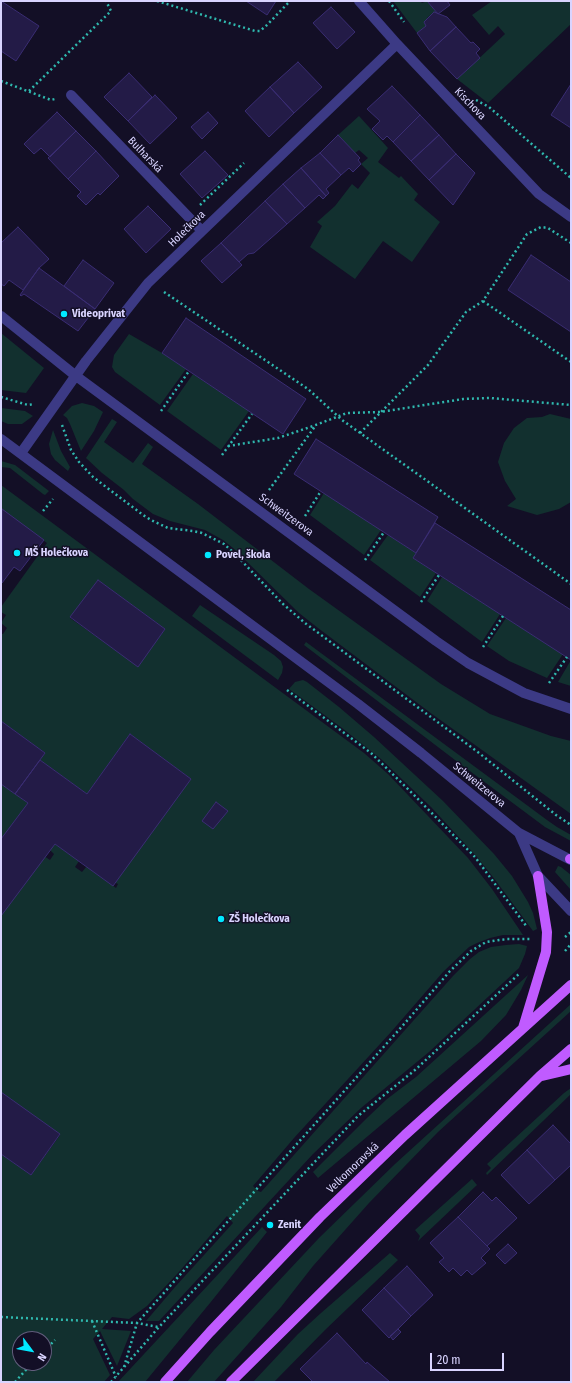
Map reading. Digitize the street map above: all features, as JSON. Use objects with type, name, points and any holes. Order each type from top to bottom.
[{"type":"main road","points":[[522,1029],[546,952],[547,932],[538,876]]},
{"type":"main road","name":"Velkomoravská","points":[[165,1382],[210,1332],[320,1218],[405,1135],[571,984]]},
{"type":"main road","points":[[231,1382],[540,1076],[571,1049]]},
{"type":"main road","points":[[540,1076],[571,1069]]},
{"type":"street","name":"Kischova","points":[[359,1],[397,44],[539,194],[571,217]]},
{"type":"street","name":"Holečkova","points":[[21,453],[76,376],[148,283],[397,44]]},
{"type":"street","name":"Bulharská","points":[[71,94],[202,231]]},
{"type":"street","name":"Schweitzerova","points":[[1,316],[76,376],[436,641],[468,663],[524,693],[571,709]]},
{"type":"street","name":"Schweitzerova","points":[[1,439],[369,713],[421,753],[519,833],[571,859]]},
{"type":"street","name":"Schweitzerova","points":[[519,833],[538,876],[571,911]]},
{"type":"path","points":[[29,91],[111,11],[106,1]]},
{"type":"path","points":[[157,1],[255,31],[260,30],[267,25],[290,1]]},
{"type":"path","points":[[389,1],[406,25]]},
{"type":"path","points":[[1,81],[51,100],[71,94]]},
{"type":"path","points":[[470,96],[489,107],[571,178]]},
{"type":"path","points":[[188,216],[246,162]]},
{"type":"path","points":[[360,433],[428,365],[466,312],[483,301],[527,234],[541,227],[548,228],[571,244]]},
{"type":"path","points":[[148,283],[164,292],[308,389],[338,416],[360,433],[571,584]]},
{"type":"path","points":[[483,301],[571,362]]},
{"type":"path","points":[[161,411],[189,371]]},
{"type":"path","points":[[1,397],[28,405],[35,404]]},
{"type":"path","points":[[228,446],[278,438],[347,413],[380,412],[463,399],[490,398],[571,405]]},
{"type":"path","points":[[222,454],[252,414]]},
{"type":"path","points":[[62,423],[71,450],[79,462],[93,477],[151,520],[168,528],[194,531],[224,544],[298,618],[571,825]]},
{"type":"path","points":[[269,490],[316,425]]},
{"type":"path","points":[[304,516],[321,491]]},
{"type":"path","points":[[43,511],[54,497]]},
{"type":"path","points":[[365,560],[384,532]]},
{"type":"path","points":[[421,602],[439,575]]},
{"type":"path","points":[[483,647],[503,616]]},
{"type":"path","points":[[548,685],[567,657]]},
{"type":"path","points":[[287,690],[371,753],[413,794],[475,857],[530,930]]},
{"type":"path","points":[[530,934],[531,947]]},
{"type":"path","points":[[123,1369],[137,1323],[450,971],[471,951],[486,942],[507,939],[530,939]]},
{"type":"path","points":[[563,953],[571,944]]},
{"type":"path","points":[[111,1382],[159,1327],[358,1116],[415,1070],[523,970]]},
{"type":"path","points":[[1,1317],[137,1323],[159,1327]]},
{"type":"path","points":[[92,1321],[116,1376]]},
{"type":"path","points":[[52,1343],[55,1340]]},
{"type":"path","points":[[15,1382],[25,1371]]},
{"type":"green space","points":[[393,1],[420,1],[422,3],[427,1],[438,14],[434,12],[427,18],[428,19],[424,22],[426,26],[417,33]]},
{"type":"green space","points":[[492,1],[571,1],[571,24],[488,103],[457,79],[505,34],[498,26],[489,35],[472,15]]},
{"type":"green space","points":[[359,116],[388,148],[378,162],[399,178],[401,176],[418,194],[414,200],[440,222],[412,262],[383,241],[355,279],[310,247],[322,226],[317,222],[335,206],[352,184],[358,189],[370,173],[361,164],[368,158],[359,150],[355,153],[338,135]]},
{"type":"green space","points":[[1,333],[44,368],[26,393],[1,390]]},
{"type":"green space","points":[[129,334],[186,369],[160,405],[115,372],[112,367],[114,355]]},
{"type":"green space","points":[[193,374],[249,411],[221,450],[167,411]]},
{"type":"green space","points":[[82,403],[94,406],[103,412],[94,431],[81,451],[67,418],[63,415],[72,406]]},
{"type":"green space","points":[[1,408],[25,411],[33,416],[22,424],[8,424],[1,421]]},
{"type":"green space","points":[[550,414],[571,419],[571,502],[559,509],[537,515],[507,506],[516,499],[505,481],[498,462],[504,443],[514,428],[527,418],[542,417]]},
{"type":"green space","points":[[112,419],[117,422],[104,442],[133,463],[148,443],[153,447],[142,464],[198,504],[309,589],[441,684],[490,714],[551,736],[571,741],[571,814],[432,714],[318,628],[299,613],[223,540],[205,530],[170,521],[153,514],[102,473],[86,458]]},
{"type":"green space","points":[[53,430],[61,451],[70,467],[68,471],[55,460],[51,454],[49,444]]},
{"type":"green space","points":[[1,461],[15,465],[49,491],[45,495],[43,494],[10,468],[1,467]]},
{"type":"green space","name":"ZŠ Holečkova","points":[[1,485],[364,753],[388,774],[468,858],[492,889],[523,935],[503,935],[477,943],[469,947],[443,972],[391,1032],[294,1138],[253,1186],[258,1191],[261,1192],[453,976],[470,959],[479,952],[491,947],[519,944],[527,946],[519,968],[429,1052],[361,1108],[313,1154],[159,1321],[146,1321],[233,1223],[227,1216],[178,1273],[147,1306],[129,1319],[112,1317],[102,1329],[131,1331],[117,1366],[100,1331],[93,1339],[110,1375],[104,1382],[1,1382],[1,1154],[31,1175],[60,1135],[1,1093],[1,915],[44,856],[50,860],[54,854],[49,849],[55,844],[79,861],[75,867],[82,872],[87,866],[116,888],[118,884],[114,882],[191,779],[130,734],[87,794],[40,760],[45,753],[1,721],[1,634],[3,634],[7,628],[1,623],[6,615],[1,612],[1,607],[47,543],[1,510]],"holes":[[[98,580],[165,629],[138,666],[70,618]]]},
{"type":"green space","points":[[324,493],[381,530],[364,555],[310,515]]},
{"type":"green space","points":[[388,535],[416,553],[413,558],[436,573],[420,597],[370,560]]},
{"type":"green space","points":[[442,577],[500,614],[482,642],[427,601]]},
{"type":"green space","points":[[200,605],[281,661],[283,667],[282,673],[278,680],[192,616]]},
{"type":"green space","points":[[506,618],[563,654],[547,678],[509,661],[487,646]]},
{"type":"green space","points":[[306,642],[547,820],[571,835],[571,841],[545,827],[455,760],[304,645]]},
{"type":"green space","points":[[571,660],[571,686],[558,682]]},
{"type":"green space","points":[[303,680],[339,707],[374,737],[443,801],[494,854],[512,876],[528,902],[533,913],[537,929],[533,931],[477,857],[431,807],[381,759],[289,689],[295,682]]},
{"type":"green space","points":[[1,784],[28,803],[1,839]]},
{"type":"green space","points":[[558,866],[571,875],[571,890],[555,872]]},
{"type":"green space","points":[[528,975],[506,1015],[481,1041],[318,1178],[313,1172],[368,1117],[387,1099],[416,1077]]},
{"type":"green space","points":[[571,1004],[571,1011],[438,1132],[369,1203],[313,1266],[281,1307],[214,1382],[187,1382],[214,1350],[319,1238],[395,1164]]},
{"type":"green space","points":[[571,1088],[571,1094],[487,1175],[486,1173],[491,1168],[487,1164]]},
{"type":"green space","points":[[472,1179],[477,1185],[418,1241],[420,1236],[415,1230]]},
{"type":"green space","points":[[262,1227],[267,1232],[145,1382],[118,1382]]},
{"type":"green space","points":[[390,1253],[398,1260],[325,1330],[274,1382],[253,1382],[298,1334]]},
{"type":"building","points":[[1,1],[39,26],[16,61],[1,51]]},
{"type":"building","points":[[246,1],[276,1],[267,15]]},
{"type":"building","points":[[427,1],[447,1],[450,5],[438,14]]},
{"type":"building","points":[[331,7],[355,32],[337,49],[313,23]]},
{"type":"building","points":[[434,12],[447,17],[456,27],[430,51],[417,33],[426,26],[424,22]]},
{"type":"building","points":[[456,27],[471,43],[473,42],[480,49],[476,53],[480,58],[457,79],[430,51]]},
{"type":"building","points":[[298,62],[322,87],[294,113],[270,87]]},
{"type":"building","points":[[129,73],[152,97],[128,121],[104,97]]},
{"type":"building","points":[[571,84],[571,128],[551,115]]},
{"type":"building","points":[[392,86],[420,115],[393,142],[387,136],[383,140],[372,129],[380,121],[367,109]]},
{"type":"building","points":[[270,87],[294,113],[269,137],[245,111]]},
{"type":"building","points":[[155,95],[177,118],[150,144],[128,121]]},
{"type":"building","points":[[57,112],[76,131],[50,157],[41,148],[34,154],[24,144]]},
{"type":"building","points":[[208,112],[218,123],[202,139],[191,127]]},
{"type":"building","points":[[420,115],[439,135],[411,161],[393,142]]},
{"type":"building","points":[[76,131],[96,151],[68,179],[48,158]]},
{"type":"building","points":[[338,135],[360,158],[358,160],[361,164],[353,172],[349,168],[341,175],[320,153]]},
{"type":"building","points":[[439,135],[456,154],[429,180],[411,161]]},
{"type":"building","points":[[96,151],[119,176],[100,195],[98,193],[86,205],[77,196],[81,192],[68,179]]},
{"type":"building","points":[[205,151],[228,175],[202,198],[180,174]]},
{"type":"building","points":[[320,153],[341,175],[326,189],[329,193],[326,196],[301,168]]},
{"type":"building","points":[[456,154],[475,173],[453,205],[429,180]]},
{"type":"building","points":[[301,168],[326,196],[323,199],[319,195],[305,208],[283,184]]},
{"type":"building","points":[[283,184],[305,208],[287,224],[265,201]]},
{"type":"building","points":[[265,201],[287,224],[254,253],[248,254],[239,262],[221,243]]},
{"type":"building","points":[[148,206],[171,229],[146,253],[124,229]]},
{"type":"building","points":[[18,227],[49,259],[39,268],[23,290],[9,280],[4,286],[1,284],[1,243]]},
{"type":"building","points":[[221,243],[242,265],[222,283],[201,261]]},
{"type":"building","points":[[531,255],[571,282],[571,332],[508,290]]},
{"type":"building","points":[[83,260],[114,283],[95,309],[64,286]]},
{"type":"building","points":[[39,268],[95,309],[78,331],[24,294],[21,296],[20,295]]},
{"type":"building","points":[[186,318],[306,399],[283,434],[162,353]]},
{"type":"building","points":[[316,439],[438,517],[416,553],[294,474]]},
{"type":"building","name":"MŠ Holečkova","points":[[2,509],[44,540],[20,571],[14,567],[2,583]]},
{"type":"building","points":[[435,523],[571,610],[571,660],[413,558]]},
{"type":"building","points":[[98,580],[165,629],[138,667],[70,617]]},
{"type":"building","points":[[1,721],[45,753],[15,794],[1,784]]},
{"type":"building","points":[[130,734],[191,779],[113,886],[55,844],[1,916],[1,839],[28,803],[15,794],[40,760],[87,794]]},
{"type":"building","points":[[216,802],[228,811],[213,829],[202,821]]},
{"type":"building","points":[[1,1092],[60,1134],[31,1175],[1,1154]]},
{"type":"building","points":[[553,1125],[571,1144],[571,1165],[555,1180],[527,1150]]},
{"type":"building","points":[[527,1150],[555,1180],[529,1204],[501,1175]]},
{"type":"building","points":[[483,1192],[492,1201],[496,1197],[517,1218],[487,1246],[458,1217]]},
{"type":"building","points":[[458,1217],[490,1249],[481,1258],[486,1263],[472,1275],[467,1270],[461,1276],[453,1268],[449,1272],[439,1262],[444,1258],[430,1243]]},
{"type":"building","points":[[508,1244],[517,1253],[505,1264],[496,1255]]},
{"type":"building","points":[[407,1266],[433,1295],[411,1316],[384,1288]]},
{"type":"building","points":[[384,1288],[411,1316],[389,1338],[362,1310]]},
{"type":"building","points":[[398,1329],[401,1332],[393,1340],[390,1336]]},
{"type":"building","points":[[337,1333],[366,1364],[367,1362],[390,1382],[313,1382],[300,1369]]},
{"type":"place","name":"Videoprivat","points":[[64,314]]},
{"type":"place","name":"MŠ Holečkova","points":[[17,553]]},
{"type":"place","name":"Povel, škola","points":[[208,555]]},
{"type":"place","name":"ZŠ Holečkova","points":[[221,919]]},
{"type":"place","name":"Zenit","points":[[270,1225]]}]
